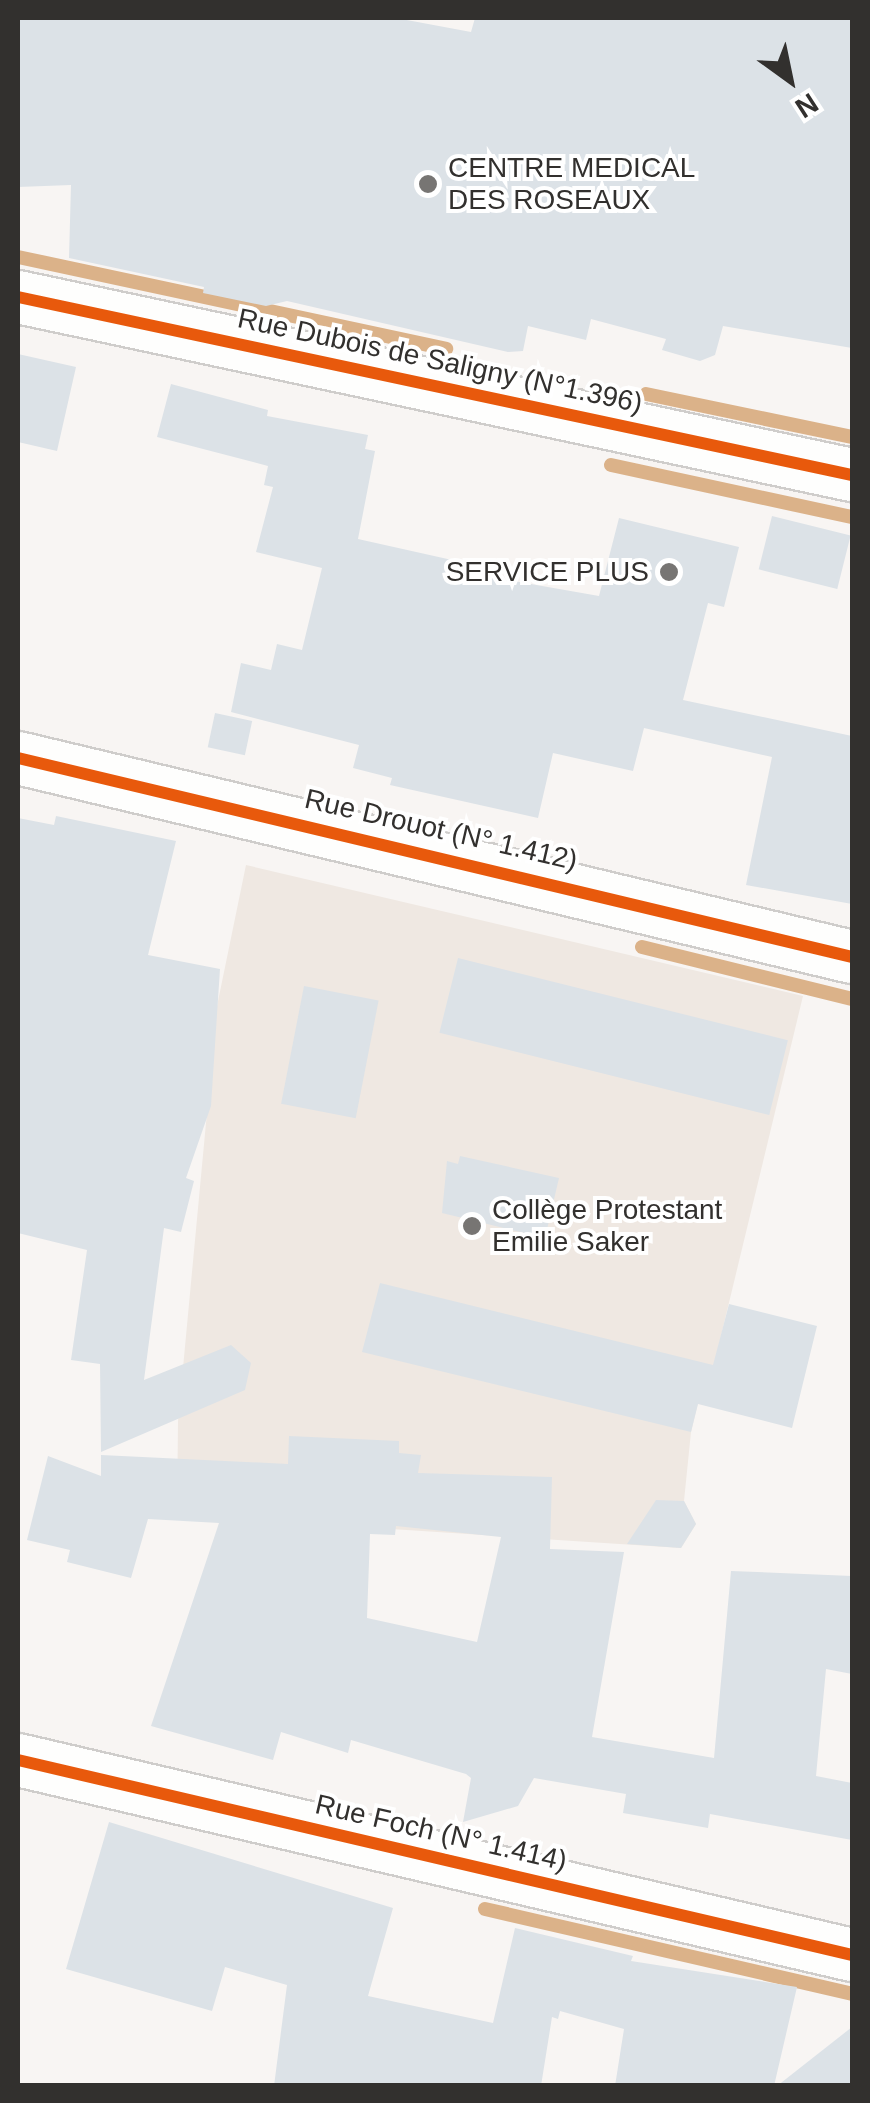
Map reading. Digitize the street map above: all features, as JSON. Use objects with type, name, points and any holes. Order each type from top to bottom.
[{"type":"street","name":"Rue Dubois de Saligny (N°1.396)","points":[[18,297],[852,475]]},
{"type":"street","name":"Rue Drouot (N° 1.412)","points":[[18,758],[852,957]]},
{"type":"street","name":"Rue Foch (N° 1.414)","points":[[18,1760],[852,1955]]},
{"type":"shaded area","name":"Collège Protestant Emilie Saker","points":[[246,865],[803,996],[713,1369],[706,1369],[691,1432],[684,1501],[696,1524],[681,1548],[177,1515],[178,1421],[217,1006]]},
{"type":"building","points":[[18,18],[396,18],[471,32],[475,18],[852,18],[852,348],[723,326],[715,355],[700,361],[662,350],[666,339],[591,319],[586,340],[528,326],[523,351],[508,352],[287,301],[266,306],[203,293],[204,287],[69,258],[71,185],[18,187]]},
{"type":"building","points":[[18,354],[76,367],[57,451],[18,442]]},
{"type":"building","points":[[171,384],[268,410],[267,416],[368,435],[365,449],[375,451],[358,539],[452,560],[450,570],[599,596],[619,518],[739,547],[724,607],[708,603],[683,700],[852,736],[852,904],[746,885],[772,757],[644,728],[633,771],[553,753],[538,818],[390,785],[392,778],[353,768],[359,745],[231,712],[241,663],[271,670],[277,644],[302,650],[322,568],[256,552],[273,487],[264,485],[268,466],[157,437]]},
{"type":"building","points":[[772,516],[851,536],[837,589],[759,569]]},
{"type":"building","points":[[215,713],[252,721],[245,755],[208,747]]},
{"type":"building","points":[[56,816],[176,841],[148,955],[220,969],[211,1106],[186,1178],[194,1181],[181,1232],[164,1228],[144,1380],[231,1345],[251,1363],[245,1390],[101,1452],[100,1364],[71,1360],[87,1250],[18,1233],[18,818],[54,825]]},
{"type":"building","points":[[458,958],[788,1040],[769,1115],[439,1033]]},
{"type":"building","points":[[304,986],[379,1001],[356,1118],[281,1104]]},
{"type":"building","points":[[460,1156],[559,1178],[545,1238],[442,1213],[447,1161],[458,1164]]},
{"type":"building","points":[[380,1283],[713,1365],[729,1304],[817,1326],[792,1428],[698,1404],[691,1432],[362,1352]]},
{"type":"building","points":[[289,1436],[399,1441],[399,1453],[421,1455],[418,1473],[552,1477],[550,1549],[624,1552],[592,1737],[714,1758],[731,1571],[852,1576],[852,1674],[826,1669],[816,1776],[852,1783],[852,1840],[710,1814],[708,1828],[623,1813],[626,1794],[534,1778],[518,1806],[463,1822],[471,1778],[466,1774],[351,1740],[348,1753],[281,1732],[273,1760],[151,1726],[219,1523],[148,1519],[131,1578],[67,1562],[70,1550],[27,1540],[48,1456],[101,1476],[101,1455],[288,1464]],"holes":[[[396,1526],[501,1537],[477,1642],[367,1618],[370,1534],[395,1535]]]},
{"type":"building","points":[[656,1500],[684,1501],[696,1524],[681,1548],[627,1544]]},
{"type":"building","points":[[109,1822],[393,1908],[368,1996],[493,2023],[515,1928],[633,1956],[631,1961],[797,1987],[774,2086],[615,2086],[624,2029],[560,2011],[558,2019],[552,2017],[541,2086],[274,2086],[287,1985],[225,1967],[212,2011],[66,1969]]},
{"type":"building","points":[[852,2027],[852,2086],[777,2086]]},
{"type":"waterway","points":[[18,257],[446,349]]},
{"type":"waterway","points":[[646,394],[852,437]]},
{"type":"waterway","points":[[611,465],[852,517]]},
{"type":"waterway","points":[[642,947],[852,999]]},
{"type":"waterway","points":[[485,1909],[852,1994]]},
{"type":"cycle path","points":[[18,297],[852,475]]},
{"type":"cycle path","points":[[18,758],[852,957]]},
{"type":"cycle path","points":[[18,1760],[852,1955]]},
{"type":"place","name":"CENTRE MEDICAL DES ROSEAUX","points":[[428,184]]},
{"type":"place","name":"SERVICE PLUS","points":[[669,572]]},
{"type":"place","name":"Collège Protestant Emilie Saker","points":[[472,1226]]}]
